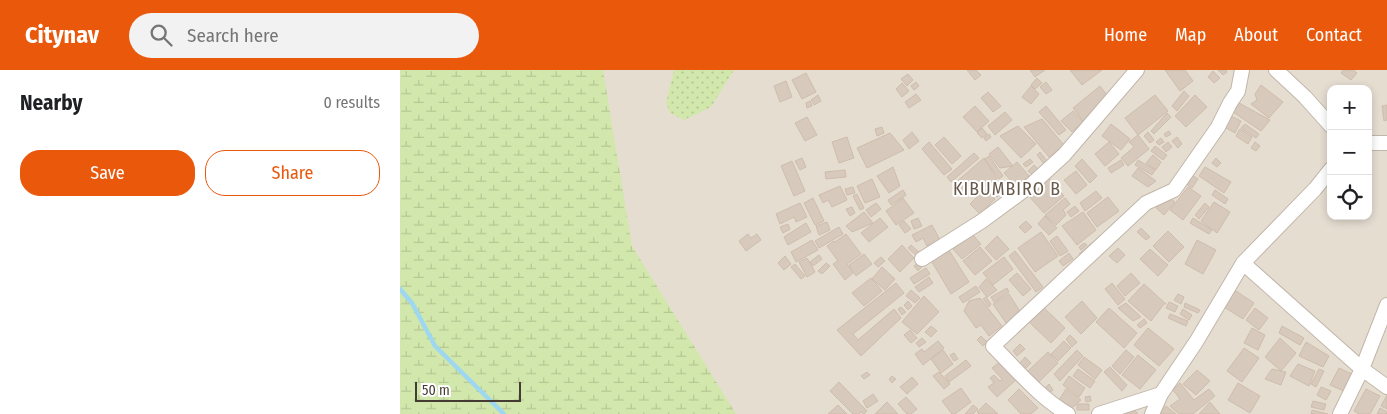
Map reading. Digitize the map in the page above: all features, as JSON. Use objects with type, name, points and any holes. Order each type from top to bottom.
[{"type":"street","points":[[922,259],[982,221],[1031,185],[1064,155],[1137,70]]},
{"type":"street","points":[[1068,414],[1046,398],[993,346],[1146,203],[1174,190],[1218,126],[1238,91],[1242,70]]},
{"type":"street","points":[[1276,70],[1305,97],[1327,122]]},
{"type":"street","points":[[1372,143],[1387,143]]},
{"type":"street","points":[[1152,414],[1161,394],[1196,342],[1243,263],[1316,189],[1327,174]]},
{"type":"street","points":[[1243,263],[1362,369],[1387,387]]},
{"type":"street","points":[[1340,414],[1362,369],[1387,305]]},
{"type":"street","points":[[1099,414],[1161,394]]},
{"type":"shaded area","points":[[400,70],[1387,70],[1387,414],[400,414]]},
{"type":"green space","points":[[400,70],[603,70],[632,246],[736,414],[400,414]]},
{"type":"green space","points":[[674,70],[734,70],[711,107],[684,120],[670,113],[666,103]]},
{"type":"building","points":[[967,70],[976,70],[981,75],[975,80]]},
{"type":"building","points":[[1030,70],[1045,70],[1035,77]]},
{"type":"building","points":[[1070,70],[1102,70],[1082,85]]},
{"type":"building","points":[[1165,70],[1185,70],[1193,81],[1180,91]]},
{"type":"building","points":[[1218,70],[1226,70],[1227,72],[1223,75]]},
{"type":"building","points":[[1343,70],[1353,70],[1357,73],[1351,80],[1341,73]]},
{"type":"building","points":[[1213,71],[1220,78],[1214,83],[1208,77]]},
{"type":"building","points":[[806,73],[816,92],[802,99],[792,80]]},
{"type":"building","points":[[908,74],[913,80],[907,86],[901,79]]},
{"type":"building","points":[[1037,78],[1042,83],[1035,89],[1031,85]]},
{"type":"building","points":[[786,81],[792,97],[780,102],[774,86]]},
{"type":"building","points":[[916,82],[919,86],[914,90],[911,86]]},
{"type":"building","points":[[1046,82],[1052,90],[1046,94],[1040,87]]},
{"type":"building","points":[[902,83],[909,91],[902,97],[896,89]]},
{"type":"building","points":[[1261,85],[1283,102],[1269,118],[1251,104],[1257,100],[1255,94]]},
{"type":"building","points":[[1031,86],[1039,94],[1031,104],[1022,97]]},
{"type":"building","points":[[1100,86],[1111,100],[1083,121],[1073,108]]},
{"type":"building","points":[[1184,91],[1189,96],[1177,111],[1172,106]]},
{"type":"building","points":[[988,92],[1001,106],[993,112],[981,98]]},
{"type":"building","points":[[916,94],[921,100],[909,108],[905,102]]},
{"type":"building","points":[[818,95],[821,101],[814,105],[811,100]]},
{"type":"building","points":[[1155,95],[1168,111],[1138,135],[1125,118]]},
{"type":"building","points":[[1195,95],[1207,107],[1186,127],[1175,116]]},
{"type":"building","points":[[810,101],[812,106],[807,108],[806,103]]},
{"type":"building","points":[[1239,103],[1270,120],[1261,131],[1233,112]]},
{"type":"building","points":[[1387,105],[1387,120],[1384,121],[1382,106]]},
{"type":"building","points":[[975,106],[989,121],[977,132],[963,117]]},
{"type":"building","points":[[1046,106],[1066,130],[1059,135],[1039,112]]},
{"type":"building","points":[[1073,111],[1083,122],[1072,132],[1061,121]]},
{"type":"building","points":[[1005,112],[1012,120],[995,135],[988,126]]},
{"type":"building","points":[[1167,113],[1171,117],[1154,134],[1151,131]]},
{"type":"building","points":[[1227,114],[1241,121],[1235,133],[1221,125]]},
{"type":"building","points":[[807,117],[817,135],[805,141],[795,123]]},
{"type":"building","points":[[1042,119],[1064,145],[1049,157],[1024,127]]},
{"type":"building","points":[[1111,124],[1130,139],[1121,150],[1102,136]]},
{"type":"building","points":[[1245,124],[1259,134],[1256,138],[1241,128]]},
{"type":"building","points":[[1018,126],[1036,144],[1021,158],[1000,136]]},
{"type":"building","points":[[882,127],[884,133],[877,136],[875,129]]},
{"type":"building","points":[[982,128],[987,134],[982,138],[977,133]]},
{"type":"building","points":[[1240,129],[1252,137],[1248,144],[1236,136]]},
{"type":"building","points":[[1169,131],[1171,134],[1166,137],[1164,134]]},
{"type":"building","points":[[912,132],[919,141],[909,149],[903,140]]},
{"type":"building","points":[[1148,132],[1154,140],[1150,143],[1144,136]]},
{"type":"building","points":[[890,133],[904,150],[867,168],[857,148]]},
{"type":"building","points":[[989,134],[991,137],[986,141],[984,138]]},
{"type":"building","points":[[1138,135],[1149,149],[1128,166],[1121,158],[1134,147],[1129,142]]},
{"type":"building","points":[[847,137],[854,158],[839,163],[832,142]]},
{"type":"building","points":[[944,137],[961,156],[952,164],[935,145]]},
{"type":"building","points":[[1177,137],[1182,144],[1178,148],[1172,141]]},
{"type":"building","points":[[1161,138],[1164,142],[1159,145],[1156,142]]},
{"type":"building","points":[[929,142],[952,169],[944,175],[922,149]]},
{"type":"building","points":[[1109,142],[1119,154],[1105,166],[1095,154]]},
{"type":"building","points":[[1168,142],[1172,147],[1166,152],[1162,147]]},
{"type":"building","points":[[1255,142],[1260,146],[1256,151],[1251,148]]},
{"type":"building","points":[[1155,146],[1167,155],[1163,160],[1151,151]]},
{"type":"building","points":[[998,147],[1013,166],[1000,168],[989,154]]},
{"type":"building","points":[[1040,152],[1047,161],[1044,164],[1037,155]]},
{"type":"building","points":[[974,153],[979,158],[951,182],[947,177]]},
{"type":"building","points":[[1153,155],[1161,162],[1156,170],[1146,163]]},
{"type":"building","points":[[989,156],[1003,176],[999,179],[985,159]]},
{"type":"building","points":[[802,158],[806,167],[800,170],[795,161]]},
{"type":"building","points":[[984,158],[997,179],[971,196],[955,183]]},
{"type":"building","points":[[1216,158],[1221,163],[1217,167],[1212,163]]},
{"type":"building","points":[[1030,159],[1033,162],[1026,167],[1023,164]]},
{"type":"building","points":[[1082,159],[1097,176],[1090,183],[1075,166]]},
{"type":"building","points":[[1121,160],[1124,165],[1111,173],[1108,168]]},
{"type":"building","points":[[1138,160],[1155,170],[1152,175],[1135,165]]},
{"type":"building","points":[[792,161],[805,191],[794,196],[781,166]]},
{"type":"building","points":[[1017,162],[1029,176],[1017,187],[1004,173]]},
{"type":"building","points":[[1034,165],[1039,170],[1033,175],[1028,171]]},
{"type":"building","points":[[893,167],[900,186],[889,193],[877,176]]},
{"type":"building","points":[[1205,167],[1231,182],[1224,193],[1199,176]]},
{"type":"building","points":[[1138,168],[1156,181],[1148,187],[1132,176]]},
{"type":"building","points":[[845,170],[846,177],[826,179],[825,172]]},
{"type":"building","points":[[1076,171],[1087,185],[1076,194],[1064,180]]},
{"type":"building","points":[[1192,175],[1198,179],[1192,188],[1185,183]]},
{"type":"building","points":[[1049,178],[1064,196],[1044,213],[1028,195]]},
{"type":"building","points":[[872,179],[880,197],[865,203],[857,186]]},
{"type":"building","points":[[1000,185],[1005,191],[997,197],[992,191]]},
{"type":"building","points":[[840,186],[847,200],[832,207],[828,200],[823,203],[819,195]]},
{"type":"building","points":[[853,187],[855,193],[847,195],[845,189]]},
{"type":"building","points":[[1188,187],[1201,196],[1183,220],[1170,210]]},
{"type":"building","points":[[985,189],[995,199],[980,214],[970,204]]},
{"type":"building","points":[[903,190],[906,195],[891,205],[888,200]]},
{"type":"building","points":[[1215,190],[1228,199],[1225,204],[1212,195]]},
{"type":"building","points":[[1096,191],[1102,198],[1085,211],[1080,203]]},
{"type":"building","points":[[857,194],[864,208],[860,210],[853,196]]},
{"type":"building","points":[[1167,196],[1175,202],[1164,215],[1156,208]]},
{"type":"building","points":[[1108,197],[1119,211],[1097,227],[1087,213]]},
{"type":"building","points":[[813,198],[824,221],[815,225],[804,203]]},
{"type":"building","points":[[903,198],[914,213],[896,225],[886,211]]},
{"type":"building","points":[[1065,198],[1070,204],[1063,210],[1066,215],[1056,225],[1045,215]]},
{"type":"building","points":[[1214,202],[1230,212],[1217,233],[1201,221]]},
{"type":"building","points":[[800,203],[807,217],[796,222],[794,217],[780,224],[776,214]]},
{"type":"building","points":[[876,203],[881,209],[871,217],[866,210]]},
{"type":"building","points":[[1205,203],[1209,207],[1199,219],[1195,215]]},
{"type":"building","points":[[1075,206],[1079,211],[1071,217],[1067,212]]},
{"type":"building","points":[[852,207],[855,213],[850,216],[846,209]]},
{"type":"building","points":[[864,212],[873,223],[852,232],[846,226]]},
{"type":"building","points":[[1083,212],[1096,230],[1077,245],[1062,226]]},
{"type":"building","points":[[1045,216],[1057,228],[1049,235],[1038,224]]},
{"type":"building","points":[[880,218],[888,227],[869,242],[861,233]]},
{"type":"building","points":[[918,218],[922,226],[914,229],[911,221]]},
{"type":"building","points":[[1193,218],[1212,230],[1209,234],[1190,223]]},
{"type":"building","points":[[904,221],[911,229],[905,233],[899,225]]},
{"type":"building","points":[[1026,221],[1032,227],[1025,233],[1019,227]]},
{"type":"building","points":[[827,222],[830,230],[819,235],[816,226]]},
{"type":"building","points":[[806,223],[811,232],[788,245],[784,237]]},
{"type":"building","points":[[788,224],[790,229],[783,233],[780,227]]},
{"type":"building","points":[[932,225],[940,240],[927,246],[923,238],[916,242],[912,235]]},
{"type":"building","points":[[839,227],[843,234],[819,248],[815,241]]},
{"type":"building","points":[[1141,228],[1150,237],[1146,240],[1137,232]]},
{"type":"building","points":[[1168,231],[1184,247],[1169,262],[1153,246]]},
{"type":"building","points":[[1041,232],[1058,256],[1035,272],[1018,248]]},
{"type":"building","points":[[748,234],[751,238],[757,234],[761,240],[746,251],[739,241]]},
{"type":"building","points":[[846,234],[861,254],[847,264],[853,273],[845,280],[833,264],[838,261],[827,246]]},
{"type":"building","points":[[972,234],[981,244],[962,259],[953,249]]},
{"type":"building","points":[[1101,235],[1105,240],[1083,258],[1079,254]]},
{"type":"building","points":[[997,236],[1009,249],[996,260],[985,248]]},
{"type":"building","points":[[1057,236],[1068,251],[1060,256],[1050,241]]},
{"type":"building","points":[[812,240],[818,250],[796,262],[791,252]]},
{"type":"building","points":[[1197,240],[1216,250],[1203,274],[1185,264]]},
{"type":"building","points":[[1084,243],[1087,245],[1081,250],[1079,247]]},
{"type":"building","points":[[902,245],[914,258],[900,272],[888,259]]},
{"type":"building","points":[[911,245],[921,254],[918,257],[908,248]]},
{"type":"building","points":[[947,247],[969,282],[951,294],[929,257]]},
{"type":"building","points":[[980,247],[992,261],[975,275],[963,261]]},
{"type":"building","points":[[1118,248],[1125,255],[1117,263],[1109,256]]},
{"type":"building","points":[[1150,249],[1168,265],[1158,276],[1140,259]]},
{"type":"building","points":[[1015,251],[1043,287],[1036,292],[1009,256]]},
{"type":"building","points":[[1069,253],[1073,259],[1063,266],[1059,261]]},
{"type":"building","points":[[864,254],[872,264],[856,276],[849,265]]},
{"type":"building","points":[[819,255],[822,259],[813,266],[810,262]]},
{"type":"building","points":[[785,256],[791,264],[784,270],[778,263]]},
{"type":"building","points":[[881,257],[885,261],[878,267],[874,263]]},
{"type":"building","points":[[1004,257],[1013,269],[993,285],[983,273]]},
{"type":"building","points":[[807,258],[815,272],[807,277],[799,262]]},
{"type":"building","points":[[920,261],[924,265],[918,271],[914,266]]},
{"type":"building","points":[[826,263],[830,266],[822,274],[818,271]]},
{"type":"building","points":[[795,264],[805,276],[801,279],[791,267]]},
{"type":"building","points":[[882,267],[895,279],[885,290],[872,279]]},
{"type":"building","points":[[926,268],[930,274],[914,284],[910,278]]},
{"type":"building","points":[[1017,273],[1031,289],[1023,296],[1009,280]]},
{"type":"building","points":[[1131,273],[1140,283],[1125,296],[1117,286]]},
{"type":"building","points":[[929,277],[933,283],[919,292],[915,287]]},
{"type":"building","points":[[871,278],[882,291],[864,306],[852,293]]},
{"type":"building","points":[[986,279],[997,290],[987,297],[979,287]]},
{"type":"building","points":[[896,283],[904,293],[853,334],[858,340],[894,309],[901,318],[861,356],[837,330]]},
{"type":"building","points":[[1112,283],[1125,299],[1118,305],[1105,289]]},
{"type":"building","points":[[1144,284],[1166,304],[1151,321],[1128,301]]},
{"type":"building","points":[[976,286],[980,292],[963,303],[959,297]]},
{"type":"building","points":[[1007,288],[1009,292],[994,302],[991,297]]},
{"type":"building","points":[[1233,289],[1254,303],[1243,319],[1224,307]]},
{"type":"building","points":[[911,290],[920,298],[915,303],[906,296]]},
{"type":"building","points":[[1009,294],[1021,313],[1006,323],[993,304]]},
{"type":"building","points":[[1178,294],[1184,297],[1181,304],[1174,300]]},
{"type":"building","points":[[924,296],[939,312],[917,334],[902,322]]},
{"type":"building","points":[[986,297],[991,304],[989,307],[983,299]]},
{"type":"building","points":[[980,298],[1002,326],[989,336],[981,325],[976,328],[964,311],[969,301]]},
{"type":"building","points":[[908,301],[912,306],[908,310],[904,305]]},
{"type":"building","points":[[1082,301],[1097,318],[1081,334],[1065,317]]},
{"type":"building","points":[[1169,302],[1178,306],[1175,312],[1166,308]]},
{"type":"building","points":[[1126,303],[1141,317],[1133,321],[1118,308]]},
{"type":"building","points":[[1185,303],[1200,310],[1198,313],[1184,307]]},
{"type":"building","points":[[1041,305],[1065,328],[1051,343],[1027,320]]},
{"type":"building","points":[[901,307],[906,312],[902,315],[898,309]]},
{"type":"building","points":[[1109,308],[1137,333],[1124,348],[1096,322]]},
{"type":"building","points":[[1255,308],[1268,318],[1259,330],[1246,320]]},
{"type":"building","points":[[1183,309],[1192,315],[1189,320],[1180,314]]},
{"type":"building","points":[[1170,314],[1188,321],[1186,326],[1168,318]]},
{"type":"building","points":[[1144,319],[1147,323],[1140,328],[1137,325]]},
{"type":"building","points":[[931,326],[937,331],[931,337],[925,332]]},
{"type":"building","points":[[1282,326],[1304,338],[1300,345],[1279,333]]},
{"type":"building","points":[[1148,328],[1174,349],[1159,366],[1134,345]]},
{"type":"building","points":[[1252,328],[1265,335],[1258,350],[1244,343]]},
{"type":"building","points":[[910,330],[917,338],[911,343],[904,335]]},
{"type":"building","points":[[1070,335],[1077,342],[1072,347],[1066,339]]},
{"type":"building","points":[[981,336],[987,342],[983,346],[977,340]]},
{"type":"building","points":[[922,338],[926,342],[919,347],[916,343]]},
{"type":"building","points":[[1280,338],[1296,353],[1281,371],[1265,357]]},
{"type":"building","points":[[938,341],[944,348],[923,365],[915,354],[922,349],[924,352]]},
{"type":"building","points":[[1064,341],[1071,348],[1058,361],[1051,354]]},
{"type":"building","points":[[1306,342],[1329,356],[1323,367],[1299,356]]},
{"type":"building","points":[[1020,344],[1025,349],[1017,356],[1013,351]]},
{"type":"building","points":[[1244,348],[1259,358],[1242,382],[1227,371]]},
{"type":"building","points":[[943,350],[953,364],[941,373],[931,359]]},
{"type":"building","points":[[1077,350],[1083,356],[1060,381],[1054,374]]},
{"type":"building","points":[[1126,350],[1134,357],[1120,374],[1112,366]]},
{"type":"building","points":[[1048,352],[1058,363],[1039,382],[1028,371]]},
{"type":"building","points":[[954,353],[958,359],[954,361],[950,355]]},
{"type":"building","points":[[1138,355],[1156,370],[1140,389],[1122,375]]},
{"type":"building","points":[[1025,357],[1031,363],[1025,369],[1019,364]]},
{"type":"building","points":[[1084,357],[1102,370],[1095,379],[1078,365]]},
{"type":"building","points":[[966,360],[971,366],[949,382],[945,376]]},
{"type":"building","points":[[1002,360],[1018,378],[997,397],[988,387],[994,383],[990,378],[994,375],[1000,381],[1002,379],[992,368]]},
{"type":"building","points":[[1298,364],[1315,371],[1309,386],[1290,376]]},
{"type":"building","points":[[1110,367],[1127,385],[1122,391],[1104,372]]},
{"type":"building","points":[[1339,368],[1352,374],[1344,391],[1330,385]]},
{"type":"building","points":[[1078,369],[1095,381],[1090,388],[1073,376]]},
{"type":"building","points":[[1272,369],[1286,372],[1281,385],[1265,379]]},
{"type":"building","points":[[1319,369],[1324,371],[1316,387],[1311,384]]},
{"type":"building","points":[[1197,370],[1210,381],[1196,395],[1183,384]]},
{"type":"building","points":[[867,372],[870,375],[864,379],[861,376]]},
{"type":"building","points":[[939,372],[950,384],[944,389],[933,376]]},
{"type":"building","points":[[892,376],[896,379],[892,383],[889,379]]},
{"type":"building","points":[[1069,376],[1085,388],[1079,397],[1063,385]]},
{"type":"building","points":[[912,377],[918,384],[907,394],[900,387]]},
{"type":"building","points":[[839,382],[867,411],[864,414],[861,412],[853,414],[830,391]]},
{"type":"building","points":[[1180,383],[1194,400],[1209,389],[1215,396],[1193,414],[1179,414],[1170,406],[1180,399],[1173,390]]},
{"type":"building","points":[[1238,383],[1260,396],[1250,413],[1228,400]]},
{"type":"building","points":[[1049,384],[1053,390],[1048,394],[1044,389]]},
{"type":"building","points":[[1321,387],[1331,391],[1326,400],[1317,395]]},
{"type":"building","points":[[961,388],[971,402],[955,414],[952,414],[942,401]]},
{"type":"building","points":[[1019,389],[1038,408],[1031,414],[1021,414],[1008,400]]},
{"type":"building","points":[[1066,389],[1081,400],[1072,408],[1059,400]]},
{"type":"building","points":[[1366,389],[1380,396],[1370,414],[1359,414],[1354,411]]},
{"type":"building","points":[[873,394],[878,401],[867,408],[863,401]]},
{"type":"building","points":[[1387,395],[1387,409],[1381,406]]},
{"type":"building","points":[[1090,396],[1091,401],[1086,402],[1085,397]]},
{"type":"building","points":[[906,397],[917,409],[911,414],[907,414],[898,404]]},
{"type":"building","points":[[1313,401],[1326,404],[1324,410],[1311,407]]},
{"type":"building","points":[[887,402],[898,414],[875,414]]},
{"type":"building","points":[[1210,402],[1220,414],[1199,414]]},
{"type":"building","points":[[986,403],[998,414],[979,414],[977,412]]},
{"type":"building","points":[[1077,404],[1089,404],[1089,410],[1077,410]]},
{"type":"building","points":[[838,405],[847,414],[828,414]]},
{"type":"building","points":[[973,405],[978,409],[973,414],[965,414]]},
{"type":"building","points":[[1166,406],[1176,414],[1162,414],[1160,412]]},
{"type":"building","points":[[1380,408],[1387,412],[1387,414],[1377,414]]},
{"type":"building","points":[[1134,409],[1138,414],[1121,414]]},
{"type":"building","points":[[1312,410],[1328,414],[1311,414]]},
{"type":"waterway","points":[[400,289],[412,303],[435,346],[504,414]]},
{"type":"district","name":"KIBUMBIRO B","points":[[1007,189]]}]
